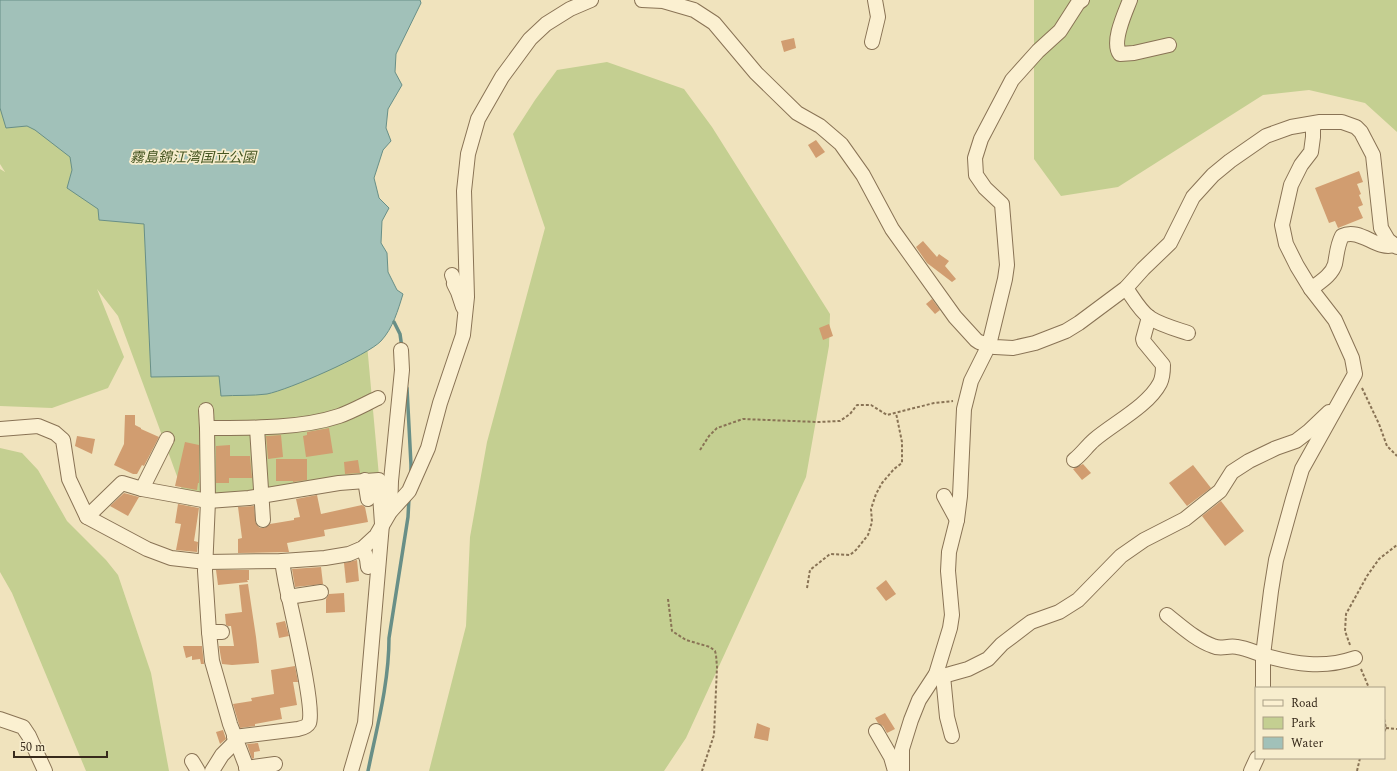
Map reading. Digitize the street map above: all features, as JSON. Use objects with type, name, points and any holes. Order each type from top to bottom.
[{"type":"street","points":[[0,429],[38,426],[55,433],[63,440],[69,479],[87,517],[147,550],[171,558],[206,562],[282,561],[325,558],[349,554],[363,548],[376,536],[386,518],[410,491],[428,448],[440,403],[463,335],[467,297],[464,191],[468,154],[478,119],[502,77],[530,39],[546,24],[570,9],[591,0]]},
{"type":"street","points":[[642,0],[663,1],[694,10],[714,23],[756,73],[797,113],[820,126],[841,144],[863,175],[892,229],[955,317],[976,340],[995,347],[1013,348],[1035,344],[1066,331],[1126,288],[1170,243],[1193,197],[1213,175],[1230,161],[1266,136],[1291,127],[1320,122],[1342,122],[1356,127],[1364,135],[1373,155],[1381,228],[1388,240],[1395,246]]},
{"type":"street","points":[[872,42],[878,17],[875,0]]},
{"type":"street","points":[[952,736],[939,675],[952,614],[948,571],[949,552],[957,520],[960,496],[964,415],[966,399],[971,381],[989,345],[1007,265],[1002,204],[985,188],[976,175],[975,158],[981,139],[1012,80],[1038,51],[1060,31],[1078,3],[1082,0]]},
{"type":"street","points":[[1130,0],[1120,26],[1118,38],[1118,50],[1120,54],[1134,53],[1169,45]]},
{"type":"street","points":[[1263,687],[1263,655],[1276,560],[1302,469],[1355,374],[1352,358],[1335,320],[1311,288],[1297,266],[1286,244],[1282,225],[1291,185],[1311,152],[1313,124]]},
{"type":"street","points":[[1311,288],[1324,280],[1332,272],[1335,264],[1338,243],[1342,236],[1352,234],[1389,247],[1395,246]]},
{"type":"street","points":[[452,275],[465,317]]},
{"type":"street","points":[[1126,288],[1149,317],[1160,323],[1188,333]]},
{"type":"street","points":[[1074,460],[1094,440],[1137,408],[1152,393],[1160,382],[1163,373],[1163,365],[1143,339],[1149,317]]},
{"type":"street","points":[[352,771],[365,723],[402,370],[401,350]]},
{"type":"street","points":[[207,428],[257,428],[307,423],[338,416],[378,398]]},
{"type":"street","points":[[902,771],[902,749],[911,720],[919,700],[939,675],[968,670],[988,659],[1002,644],[1031,622],[1059,612],[1078,600],[1121,556],[1144,540],[1185,519],[1220,491],[1232,472],[1249,461],[1276,448],[1296,441],[1341,401]]},
{"type":"street","points":[[206,410],[208,501],[206,562],[216,632],[212,661],[230,724],[247,769],[275,764]]},
{"type":"street","points":[[257,428],[263,520]]},
{"type":"street","points":[[142,489],[167,439]]},
{"type":"street","points":[[87,517],[122,483],[142,489],[208,501],[249,498],[365,480],[378,480],[386,518]]},
{"type":"street","points":[[365,480],[368,499]]},
{"type":"street","points":[[944,496],[957,520]]},
{"type":"street","points":[[363,548],[368,567]]},
{"type":"street","points":[[212,771],[222,755],[235,739],[298,729],[309,723],[310,715],[308,693],[298,636],[288,597],[282,561]]},
{"type":"street","points":[[288,597],[321,592]]},
{"type":"street","points":[[1168,615],[1190,633],[1212,646],[1223,648],[1236,647],[1287,661],[1307,664],[1326,664],[1355,658]]},
{"type":"street","points":[[0,719],[23,727],[29,736],[44,771]]},
{"type":"street","points":[[876,731],[891,757],[895,771]]},
{"type":"street","points":[[1251,771],[1257,759]]},
{"type":"path","points":[[1355,374],[1379,424],[1387,446],[1397,456]]},
{"type":"path","points":[[700,450],[709,436],[717,428],[743,419],[818,422],[840,420],[850,414],[857,405],[871,406],[888,415],[934,403],[966,399]]},
{"type":"path","points":[[807,588],[810,570],[830,554],[850,555],[868,535],[872,522],[871,509],[876,494],[882,483],[894,469],[902,463],[902,442],[896,413]]},
{"type":"path","points":[[1369,687],[1355,658],[1346,632],[1346,614],[1367,576],[1379,559],[1397,545]]},
{"type":"path","points":[[668,599],[672,631],[686,640],[710,647],[715,651],[716,655],[714,735],[702,771]]},
{"type":"path","points":[[1385,724],[1386,728],[1397,729]]},
{"type":"path","points":[[1357,771],[1360,759]]},
{"type":"green space","name":"霧島錦江湾国立公園","points":[[0,0],[412,0],[349,146],[379,476],[188,506],[118,316],[97,289],[124,357],[108,388],[52,408],[0,406],[0,169],[5,172],[0,164]]},
{"type":"green space","points":[[1034,0],[1397,0],[1397,132],[1365,103],[1309,90],[1263,95],[1118,187],[1061,196],[1034,159]]},
{"type":"green space","points":[[607,62],[684,89],[712,127],[830,314],[829,346],[806,477],[686,738],[664,771],[429,771],[466,626],[470,537],[487,442],[545,228],[513,134],[557,70]]},
{"type":"green space","points":[[0,448],[22,453],[38,470],[67,521],[106,560],[118,575],[151,673],[169,771],[86,771],[12,593],[0,572]]},
{"type":"water","name":"霧島錦江湾国立公園","points":[[0,0],[420,0],[421,3],[396,54],[395,72],[402,85],[388,109],[386,128],[391,141],[383,150],[374,178],[379,198],[389,208],[382,221],[381,243],[387,253],[388,272],[397,290],[403,294],[392,325],[381,341],[361,355],[345,363],[292,386],[267,394],[221,396],[219,376],[151,377],[144,224],[99,220],[98,209],[67,188],[72,170],[70,157],[35,130],[27,126],[6,128],[0,108]]},
{"type":"building","points":[[794,38],[796,48],[784,52],[781,41]]},
{"type":"building","points":[[816,140],[825,152],[816,158],[808,145]]},
{"type":"building","points":[[1359,171],[1363,182],[1357,184],[1363,205],[1358,207],[1363,218],[1338,228],[1335,221],[1329,223],[1315,188]]},
{"type":"building","points":[[923,241],[937,257],[939,254],[949,261],[945,266],[956,279],[952,282],[927,263],[916,247]]},
{"type":"building","points":[[932,299],[940,310],[935,314],[926,304]]},
{"type":"building","points":[[829,324],[833,336],[823,340],[819,328]]},
{"type":"building","points":[[125,415],[135,415],[135,425],[159,437],[144,466],[142,465],[137,474],[133,474],[114,465],[124,444]]},
{"type":"building","points":[[329,428],[333,453],[306,457],[303,436],[307,435],[307,432]]},
{"type":"building","points":[[281,435],[283,457],[268,459],[266,436]]},
{"type":"building","points":[[77,436],[95,439],[92,454],[75,446]]},
{"type":"building","points":[[185,442],[199,445],[199,483],[197,490],[175,486]]},
{"type":"building","points":[[230,445],[230,456],[250,456],[252,478],[229,478],[229,483],[216,483],[216,446]]},
{"type":"building","points":[[276,459],[307,459],[307,480],[293,482],[276,481]]},
{"type":"building","points":[[358,460],[360,473],[345,474],[344,462]]},
{"type":"building","points":[[1083,464],[1091,473],[1082,480],[1073,469]]},
{"type":"building","points":[[1193,465],[1211,488],[1187,506],[1169,483]]},
{"type":"building","points":[[124,493],[139,497],[128,516],[110,506]]},
{"type":"building","points":[[317,495],[321,514],[362,505],[365,507],[368,522],[324,530],[325,536],[287,543],[289,552],[238,553],[238,539],[242,538],[238,507],[254,506],[256,524],[260,528],[264,528],[270,524],[294,520],[294,518],[300,517],[296,499]]},
{"type":"building","points":[[1221,501],[1244,531],[1225,546],[1202,516]]},
{"type":"building","points":[[178,504],[199,508],[194,541],[198,542],[197,552],[176,550],[181,524],[175,523]]},
{"type":"building","points":[[357,560],[359,581],[346,583],[344,563]]},
{"type":"building","points":[[321,567],[323,584],[295,587],[292,569]]},
{"type":"building","points":[[216,570],[249,570],[249,580],[247,580],[248,582],[218,585]]},
{"type":"building","points":[[886,580],[896,594],[886,601],[876,588]]},
{"type":"building","points":[[248,584],[259,663],[232,665],[222,664],[219,646],[234,646],[231,626],[226,625],[225,614],[242,612],[239,585]]},
{"type":"building","points":[[344,593],[345,612],[326,613],[326,599],[329,594]]},
{"type":"building","points":[[285,621],[289,636],[279,638],[276,623]]},
{"type":"building","points":[[183,646],[202,646],[204,664],[201,664],[200,659],[192,660],[192,656],[186,658]]},
{"type":"building","points":[[295,666],[298,682],[293,682],[297,705],[280,708],[282,719],[240,728],[233,704],[252,701],[251,698],[274,694],[271,670]]},
{"type":"building","points":[[885,713],[895,729],[887,733],[883,726],[878,723],[875,718]]},
{"type":"building","points":[[757,723],[770,728],[768,741],[754,738]]},
{"type":"building","points":[[223,730],[226,739],[220,744],[216,732]]},
{"type":"building","points":[[258,743],[260,751],[254,752],[254,758],[252,759],[247,744]]},
{"type":"waterway","points":[[394,322],[400,334],[402,348]]},
{"type":"waterway","points":[[407,388],[411,473]]},
{"type":"waterway","points":[[368,771],[385,688],[389,638],[408,517],[409,498]]}]
